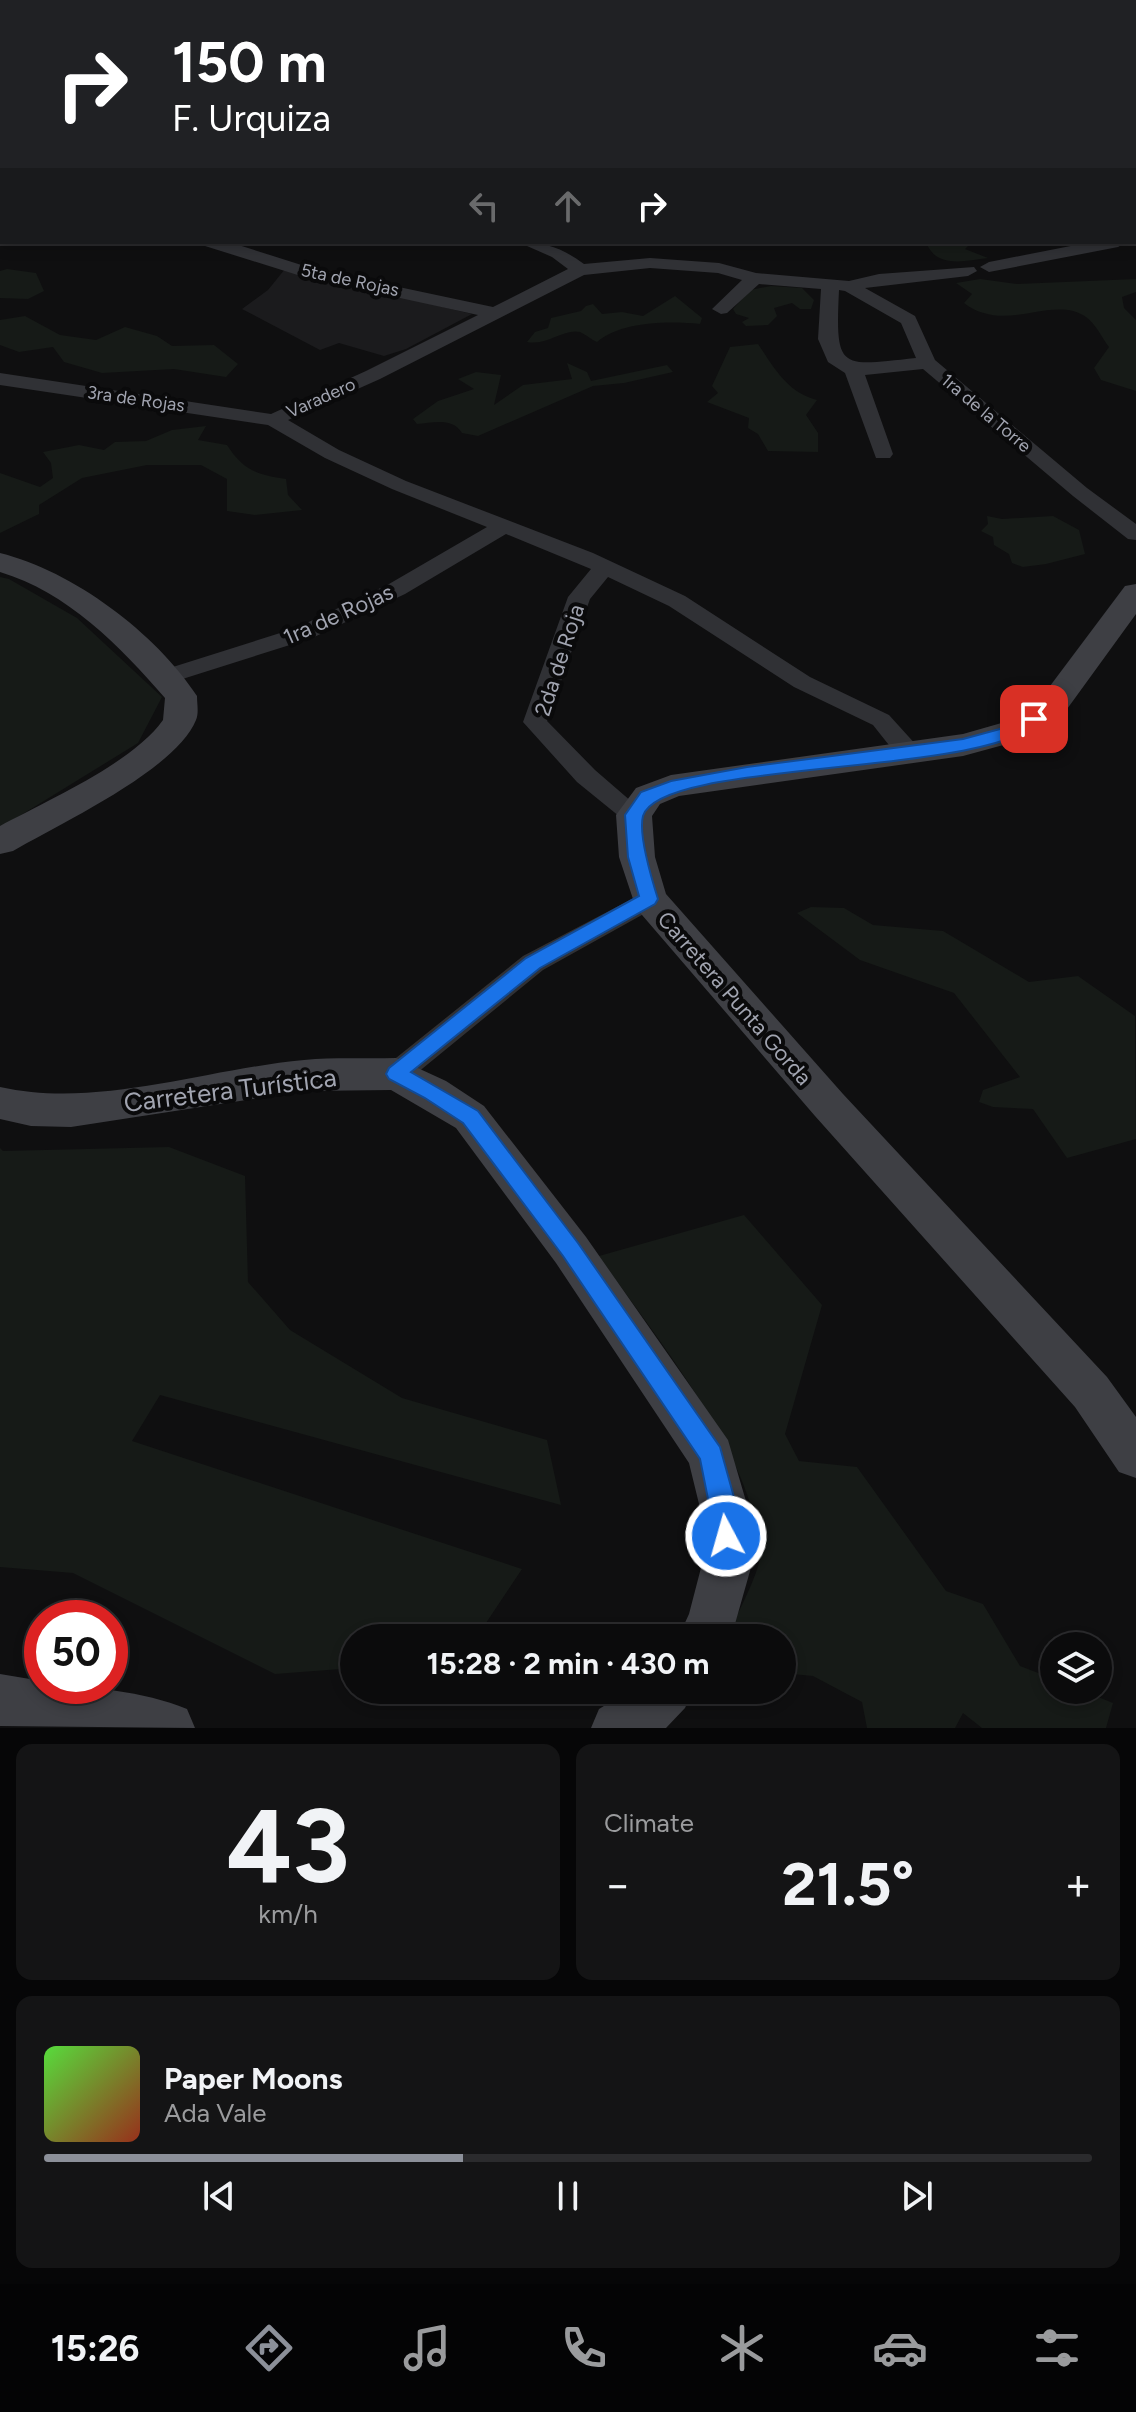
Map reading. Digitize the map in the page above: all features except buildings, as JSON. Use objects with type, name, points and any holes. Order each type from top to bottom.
[{"type":"main road","points":[[0,562],[21,566],[93,608],[181,696],[179,721],[168,737],[140,760],[0,842]]},
{"type":"main road","points":[[634,815],[648,796],[671,786],[963,745],[1017,730],[1050,709],[1136,593]]},
{"type":"main road","name":"Carretera Punta Gorda","points":[[634,815],[637,857],[649,899],[829,1105],[1091,1392],[1136,1456]]},
{"type":"main road","name":"Carretera Turística","points":[[0,1103],[31,1110],[71,1111],[305,1075],[396,1074],[432,1092],[470,1117],[571,1250],[711,1455],[724,1508],[727,1564],[711,1624]]},
{"type":"main road","points":[[0,1700],[168,1728]]},
{"type":"main road","points":[[618,1728],[653,1704]]},
{"type":"street","name":"5ta de Rojas","points":[[217,244],[310,273],[491,312]]},
{"type":"street","points":[[533,244],[558,253],[580,270]]},
{"type":"street","points":[[989,267],[1066,246],[1092,244]]},
{"type":"street","name":"Varadero","points":[[273,420],[373,375],[491,312],[580,270],[650,263],[719,268],[755,278],[840,285],[968,271]]},
{"type":"street","points":[[721,309],[755,278]]},
{"type":"street","points":[[840,285],[827,339],[835,358],[854,370],[927,363]]},
{"type":"street","name":"1ra de la Torre","points":[[840,285],[909,320],[927,363],[1080,492],[1136,534]]},
{"type":"street","points":[[854,370],[883,454]]},
{"type":"street","name":"3ra de Rojas","points":[[0,379],[273,420]]},
{"type":"street","name":"Varadero","points":[[273,420],[332,454],[677,601],[802,682],[881,720],[909,753]]},
{"type":"street","name":"1ra de Rojas","points":[[165,677],[304,633],[397,589],[501,528]]},
{"type":"street","name":"2da de Roja","points":[[604,568],[579,597],[535,722],[586,776],[634,815]]},
{"type":"street","points":[[396,1074],[533,963],[649,899]]},
{"type":"shaded area","points":[[927,244],[970,244],[965,249],[988,258],[952,261],[944,260],[931,251]]},
{"type":"shaded area","points":[[285,269],[472,314],[406,349],[384,356],[339,343],[320,350],[242,309],[268,290]]},
{"type":"shaded area","points":[[0,271],[36,273],[44,291],[28,299],[0,298]]},
{"type":"shaded area","points":[[980,279],[1017,284],[1136,279],[1136,292],[1122,297],[1124,308],[1136,320],[1136,391],[1101,380],[1094,368],[1109,347],[1086,317],[1073,311],[1058,310],[1012,315],[980,312],[964,303],[972,294],[956,283]]},
{"type":"shaded area","points":[[771,286],[802,288],[814,300],[811,309],[800,309],[792,303],[774,308],[777,316],[768,325],[746,326],[742,322],[749,318],[736,314],[733,309],[750,290]]},
{"type":"shaded area","points":[[675,296],[702,318],[700,324],[632,326],[597,342],[574,331],[541,342],[527,342],[535,332],[548,328],[551,318],[581,311],[586,306],[593,304],[602,314],[622,312],[643,316]]},
{"type":"shaded area","points":[[25,316],[60,335],[96,340],[125,327],[157,336],[172,346],[214,345],[238,364],[226,377],[174,369],[102,373],[64,362],[53,347],[19,352],[0,345],[0,320]]},
{"type":"shaded area","points":[[758,344],[790,386],[817,400],[806,415],[818,433],[818,452],[768,451],[758,434],[748,428],[749,418],[707,402],[718,393],[712,386],[730,347]]},
{"type":"shaded area","points":[[567,363],[587,372],[591,381],[667,365],[673,372],[593,386],[478,436],[462,433],[448,423],[417,424],[413,419],[438,401],[474,389],[458,379],[476,372],[501,375],[494,405],[523,385],[572,379]]},
{"type":"shaded area","points":[[206,426],[198,440],[227,445],[245,466],[267,476],[286,479],[288,495],[302,510],[255,515],[227,511],[227,479],[201,465],[147,465],[82,478],[39,505],[39,514],[0,533],[0,473],[40,487],[53,478],[51,463],[43,452],[79,445],[104,450],[115,442],[146,441],[172,430]]},
{"type":"shaded area","points":[[987,516],[1002,519],[1053,516],[1079,530],[1085,554],[1023,567],[1012,563],[1009,554],[994,545],[993,537],[981,531],[988,524]]},
{"type":"shaded area","points":[[0,577],[9,579],[77,618],[162,697],[138,743],[0,828]]},
{"type":"shaded area","points":[[811,907],[844,908],[873,925],[943,931],[1029,982],[1078,976],[1135,1016],[1136,1139],[1067,1158],[1033,1109],[993,1107],[979,1102],[983,1090],[1020,1077],[954,993],[860,960],[797,913]]},
{"type":"shaded area","points":[[169,1147],[245,1176],[248,1282],[290,1330],[402,1398],[547,1440],[561,1505],[160,1395],[132,1441],[522,1569],[485,1624],[340,1624],[340,1669],[275,1674],[73,1573],[0,1567],[0,1148],[3,1151]]},
{"type":"shaded area","points":[[744,1215],[822,1305],[785,1434],[799,1461],[857,1467],[946,1591],[983,1604],[1020,1666],[1040,1674],[1040,1704],[1112,1703],[1113,1703],[1106,1728],[982,1728],[963,1713],[955,1728],[867,1728],[862,1702],[813,1676],[796,1674],[796,1624],[733,1624],[752,1583],[760,1554],[754,1516],[740,1477],[698,1398],[599,1256]]},
{"type":"route","points":[[726,1536],[724,1508],[711,1455],[571,1250],[470,1117],[432,1092],[396,1074],[533,963],[649,899],[637,857],[634,815],[648,796],[671,786],[747,773],[963,745],[1017,730],[1034,719]]}]
